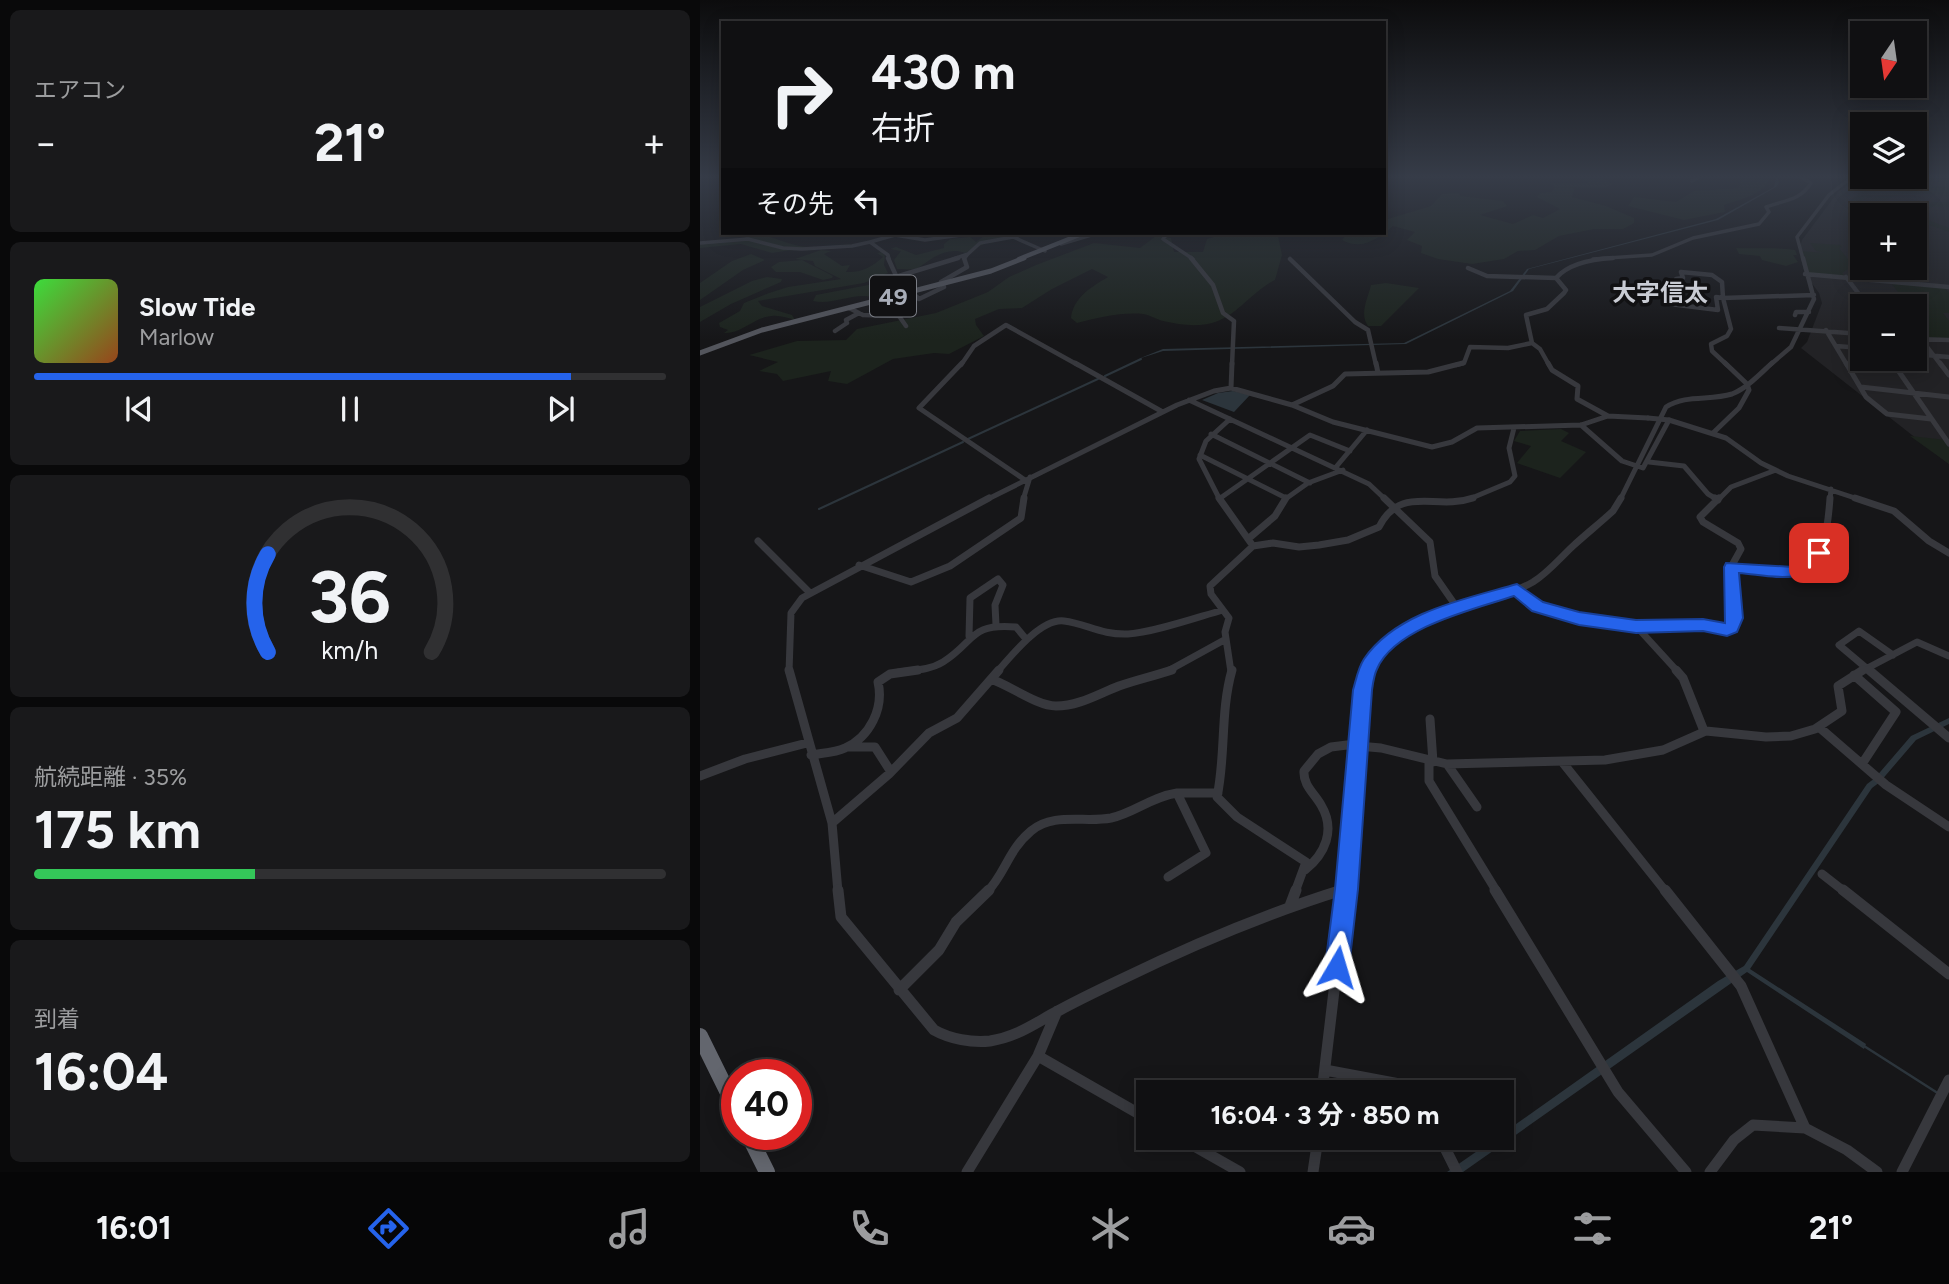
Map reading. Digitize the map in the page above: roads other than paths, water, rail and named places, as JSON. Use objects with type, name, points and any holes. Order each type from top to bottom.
[{"type":"highway","points":[[700,1036],[721,1079]]},
{"type":"highway","points":[[756,1150],[767,1172]]},
{"type":"main road","name":"49","points":[[700,354],[751,333],[1003,267],[1080,235]]},
{"type":"street","points":[[1556,278],[1561,272],[1594,258],[1652,255],[1693,238],[1727,231]]},
{"type":"street","points":[[1324,1080],[1346,889],[1366,675],[1379,650],[1433,616],[1517,590],[1535,580],[1593,527],[1610,516],[1618,506],[1662,412],[1671,403],[1686,398],[1735,393],[1791,347],[1809,312],[1814,295],[1805,274],[1797,237],[1802,231]]},
{"type":"street","points":[[700,243],[748,239],[790,248],[828,248],[870,242],[895,235],[910,240],[925,240],[961,235]]},
{"type":"street","points":[[1006,235],[1045,251]]},
{"type":"street","points":[[870,242],[888,255],[891,270],[896,277],[909,292],[922,300],[939,291],[944,286],[941,282],[967,267],[964,258],[980,243],[1020,235]]},
{"type":"street","points":[[1061,244],[1091,235]]},
{"type":"street","points":[[1166,235],[1163,239],[1193,259],[1213,285],[1223,313],[1234,321],[1231,388]]},
{"type":"street","points":[[878,282],[968,254]]},
{"type":"street","points":[[1290,259],[1355,322],[1368,330],[1378,373]]},
{"type":"street","points":[[1468,268],[1487,276],[1556,278],[1566,290],[1564,293],[1547,309],[1526,315],[1532,343],[1540,349],[1552,370],[1578,386],[1577,398],[1608,416]]},
{"type":"street","points":[[1713,433],[1739,408],[1749,390],[1747,384],[1712,351],[1712,344],[1727,336],[1731,329],[1722,282],[1712,275],[1681,272],[1683,278],[1676,279],[1676,292],[1669,293],[1670,304],[1726,313]]},
{"type":"street","points":[[1805,274],[1949,287]]},
{"type":"street","points":[[1846,277],[1859,294]]},
{"type":"street","points":[[1717,310],[1716,298],[1814,295]]},
{"type":"street","points":[[849,308],[859,313],[899,316],[906,326]]},
{"type":"street","points":[[1803,325],[1795,317],[1796,312],[1809,312]]},
{"type":"street","points":[[835,331],[846,323],[846,320],[859,313]]},
{"type":"street","points":[[1028,478],[919,408],[962,364],[974,346],[1006,325],[1161,411]]},
{"type":"street","points":[[1779,328],[1803,325],[1850,333]]},
{"type":"street","points":[[1826,330],[1866,397],[1887,414],[1931,419]]},
{"type":"street","points":[[1927,339],[1949,340]]},
{"type":"street","points":[[1292,405],[1333,386],[1345,374],[1440,370],[1464,363],[1470,347],[1508,348],[1532,343]]},
{"type":"street","points":[[1836,346],[1850,347]]},
{"type":"street","points":[[1927,349],[1949,375]]},
{"type":"street","points":[[1927,355],[1949,357]]},
{"type":"street","points":[[1898,371],[1949,444]]},
{"type":"street","points":[[1861,387],[1949,397]]},
{"type":"street","points":[[1346,889],[1290,906],[1173,954],[1057,1011],[1021,1033],[990,1041],[944,1036],[934,1030],[841,917],[832,823],[789,673],[791,613],[809,592],[1028,478],[1161,411],[1214,391],[1231,388],[1292,405],[1333,422],[1432,447],[1452,442],[1477,428],[1581,425],[1608,416],[1669,420],[1734,442],[1756,460],[1776,470],[1894,511],[1929,541],[1949,553]]},
{"type":"street","points":[[1189,400],[1369,484],[1430,542],[1436,576],[1458,609]]},
{"type":"street","points":[[1230,419],[1211,434],[1200,456],[1203,468],[1219,499],[1251,543]]},
{"type":"street","points":[[1581,425],[1617,458],[1643,468],[1669,420]]},
{"type":"street","points":[[1251,543],[1299,547],[1348,540],[1379,527],[1385,512],[1394,506],[1418,499],[1457,503],[1510,482],[1515,476],[1509,449],[1514,428]]},
{"type":"street","points":[[1290,906],[1306,862],[1292,850],[1234,817],[1217,797],[1223,770],[1225,695],[1232,670],[1225,632],[1229,618],[1211,594],[1210,586],[1275,516],[1286,498],[1339,468],[1367,430]]},
{"type":"street","points":[[1211,434],[1310,483]]},
{"type":"street","points":[[1219,499],[1310,435],[1350,451]]},
{"type":"street","points":[[1200,456],[1286,498]]},
{"type":"street","points":[[1648,463],[1684,466],[1708,494],[1718,500]]},
{"type":"street","points":[[1517,590],[1537,607],[1579,619],[1636,626],[1703,625],[1727,630],[1731,628],[1735,618],[1731,567],[1741,549],[1738,544],[1699,519],[1731,487],[1776,470]]},
{"type":"street","points":[[859,565],[911,582],[950,566],[1021,518],[1028,478]]},
{"type":"street","points":[[1731,567],[1795,572],[1812,562],[1824,542],[1831,489]]},
{"type":"street","points":[[758,541],[809,592]]},
{"type":"street","points":[[969,637],[970,598],[998,579],[1003,584],[995,605],[996,625]]},
{"type":"street","points":[[832,823],[891,772],[929,733],[957,718],[1026,639],[1058,621],[1066,621],[1098,632],[1130,634],[1223,610]]},
{"type":"street","points":[[848,747],[855,738],[870,729],[874,722],[883,695],[878,682],[886,674],[929,668],[946,660],[982,628],[996,625],[1016,627],[1026,639]]},
{"type":"street","points":[[1636,626],[1683,678],[1704,731]]},
{"type":"street","points":[[1893,655],[1859,631],[1839,645],[1945,735]]},
{"type":"street","points":[[991,680],[1014,687],[1032,700],[1056,706],[1090,700],[1117,687],[1173,670],[1226,639]]},
{"type":"street","points":[[1305,870],[1323,855],[1327,828],[1326,815],[1306,786],[1303,775],[1305,766],[1320,752],[1341,744],[1359,744],[1447,764],[1563,763],[1592,762],[1665,750],[1704,731],[1793,738],[1820,728],[1842,711],[1838,686],[1854,675],[1917,642],[1949,656]]},
{"type":"street","points":[[1854,675],[1896,712],[1863,764]]},
{"type":"street","points":[[1430,719],[1429,781],[1618,1092],[1686,1172]]},
{"type":"street","points":[[1820,728],[1885,783],[1949,827]]},
{"type":"street","points":[[700,776],[745,759],[807,743]]},
{"type":"street","points":[[811,755],[848,747],[875,747],[891,772]]},
{"type":"street","points":[[1563,763],[1741,986],[1805,1128]]},
{"type":"street","points":[[1447,764],[1477,807]]},
{"type":"street","points":[[1168,877],[1206,853],[1177,793]]},
{"type":"street","points":[[900,990],[939,950],[956,922],[994,885],[1010,853],[1033,829],[1049,821],[1112,818],[1158,796],[1218,793]]},
{"type":"street","points":[[1822,874],[1949,974]]},
{"type":"street","points":[[967,1172],[1038,1056],[1057,1011]]},
{"type":"street","points":[[1038,1056],[1136,1112]]},
{"type":"street","points":[[1325,1070],[1378,1080]]},
{"type":"street","points":[[1902,1172],[1948,1082]]},
{"type":"street","points":[[1710,1172],[1734,1140],[1753,1125],[1805,1128],[1847,1150],[1877,1172]]},
{"type":"street","points":[[1201,1150],[1240,1172]]},
{"type":"street","points":[[1313,1172],[1316,1150]]},
{"type":"street","points":[[1447,1150],[1457,1172]]},
{"type":"waterway","points":[[1105,376],[1141,359]]},
{"type":"waterway","points":[[968,439],[1100,378]]},
{"type":"waterway","points":[[819,509],[963,442]]},
{"type":"waterway","points":[[1864,1046],[1936,1092]]},
{"type":"district","name":"大字信太","points":[[1660,292]]}]
